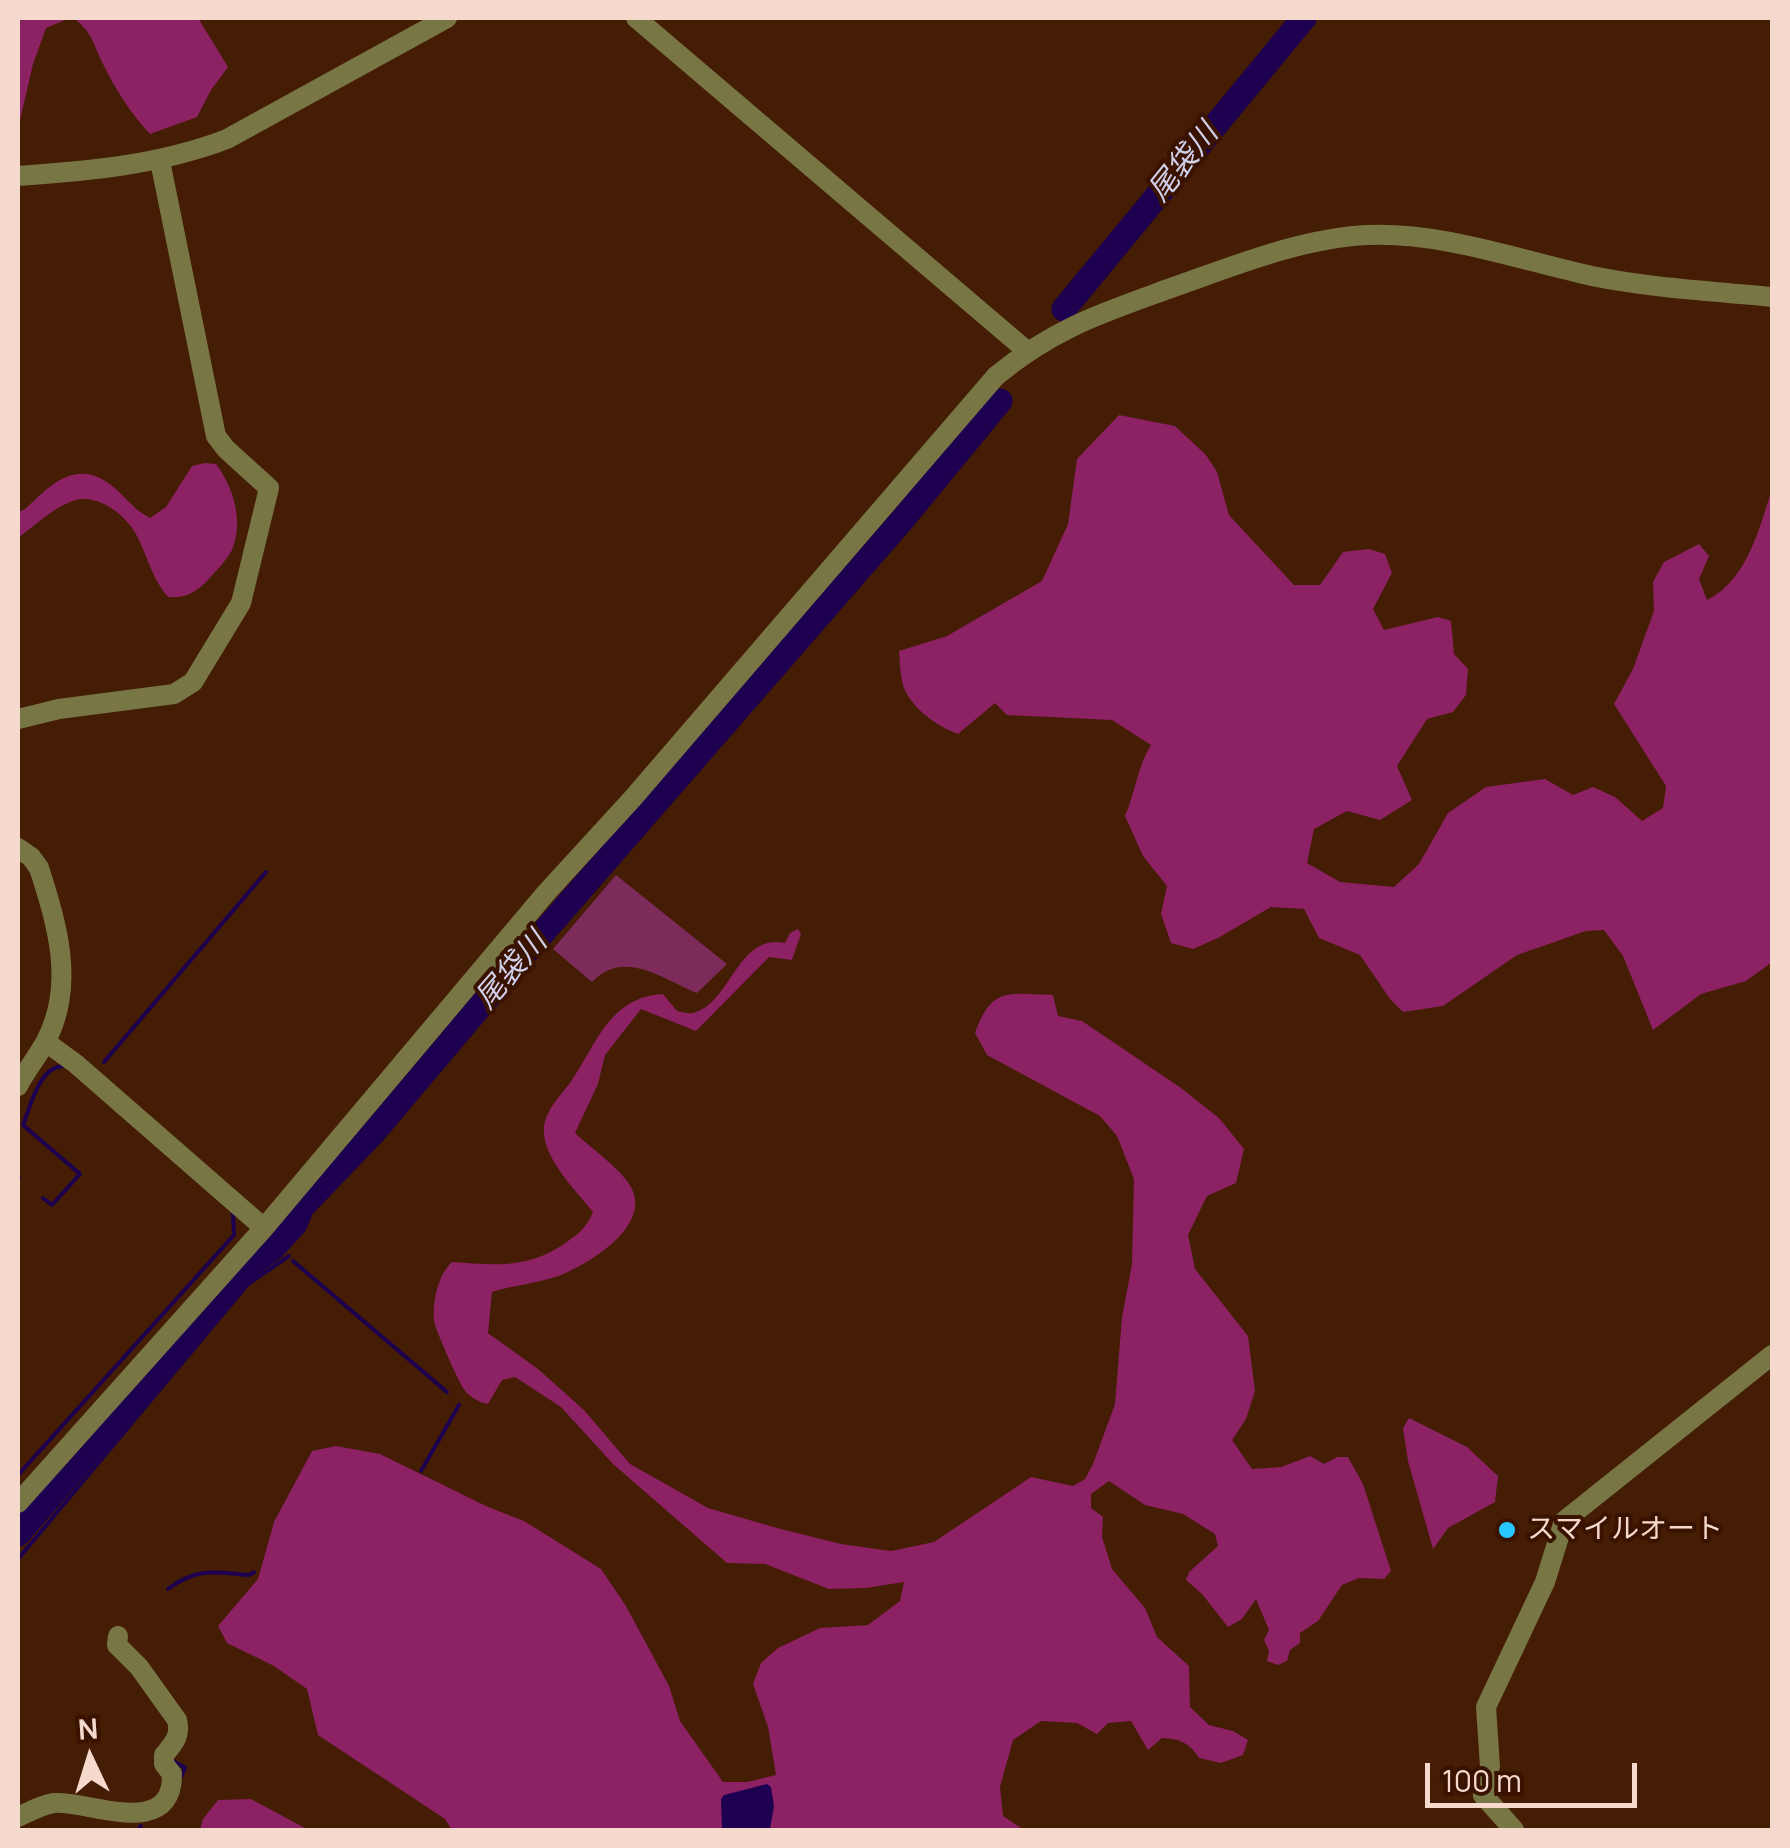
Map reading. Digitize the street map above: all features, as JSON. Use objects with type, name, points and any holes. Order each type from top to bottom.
[{"type":"street","points":[[18,176],[160,161],[227,139],[447,18]]},
{"type":"street","points":[[636,18],[1027,351]]},
{"type":"street","points":[[18,719],[59,709],[174,694],[194,682],[242,603],[269,488],[216,436],[160,161]]},
{"type":"street","points":[[18,1503],[264,1228],[546,893],[633,798],[996,376],[1027,351],[1101,312],[1231,267],[1320,242],[1367,235],[1426,239],[1648,285],[1772,297]]},
{"type":"street","points":[[18,848],[39,868],[60,946],[62,993],[46,1042],[18,1086]]},
{"type":"street","points":[[46,1042],[264,1228]]},
{"type":"street","points":[[1514,1830],[1483,1795],[1490,1766],[1486,1706],[1545,1582],[1564,1521],[1772,1355]]},
{"type":"street","points":[[18,1817],[56,1803],[130,1814],[158,1805],[167,1796],[172,1774],[164,1764],[164,1755],[176,1740],[176,1720],[139,1667],[117,1645],[118,1636]]},
{"type":"shaded area","points":[[18,18],[70,18],[46,28],[18,129]]},
{"type":"shaded area","points":[[74,18],[198,18],[228,67],[197,117],[150,134],[119,93],[90,35]]},
{"type":"shaded area","points":[[1119,415],[1175,426],[1206,455],[1217,472],[1229,515],[1294,585],[1320,585],[1343,552],[1369,549],[1385,554],[1392,573],[1373,609],[1384,630],[1438,617],[1451,621],[1454,654],[1468,669],[1466,695],[1453,712],[1427,719],[1397,766],[1412,800],[1380,820],[1347,811],[1314,829],[1307,863],[1340,882],[1394,887],[1419,864],[1448,813],[1486,787],[1545,779],[1573,795],[1593,787],[1615,797],[1642,821],[1663,808],[1666,786],[1614,704],[1633,669],[1654,611],[1653,582],[1664,562],[1699,544],[1709,556],[1699,579],[1707,600],[1721,591],[1750,552],[1772,489],[1771,963],[1746,981],[1701,994],[1653,1030],[1623,956],[1604,930],[1586,931],[1517,955],[1443,1006],[1403,1012],[1360,955],[1319,938],[1304,909],[1271,907],[1193,949],[1171,943],[1161,914],[1167,886],[1143,856],[1125,816],[1151,745],[1112,720],[1007,715],[995,703],[958,734],[918,708],[906,693],[900,668],[899,651],[947,636],[1042,581],[1068,524],[1077,459]]},
{"type":"shaded area","points":[[216,464],[227,482],[237,514],[236,537],[226,560],[190,594],[168,597],[134,531],[120,515],[101,503],[80,499],[70,502],[18,538],[18,512],[61,479],[82,474],[94,476],[150,518],[166,507],[192,466]]},
{"type":"shaded area","points":[[616,875],[727,964],[697,993],[657,974],[630,967],[604,972],[592,982],[553,949]]},
{"type":"shaded area","points":[[798,929],[801,934],[792,960],[769,957],[696,1031],[641,1009],[605,1055],[598,1084],[575,1133],[627,1180],[635,1201],[633,1216],[615,1241],[573,1269],[553,1278],[492,1292],[488,1333],[538,1369],[584,1410],[630,1464],[708,1508],[841,1544],[891,1551],[934,1542],[1031,1477],[1073,1486],[1085,1479],[1115,1404],[1122,1317],[1132,1264],[1134,1179],[1117,1136],[1100,1116],[987,1055],[975,1033],[995,1000],[1013,994],[1053,995],[1058,1016],[1082,1021],[1181,1088],[1219,1118],[1244,1149],[1236,1183],[1207,1196],[1188,1235],[1195,1269],[1248,1336],[1255,1391],[1246,1419],[1232,1440],[1252,1469],[1281,1467],[1310,1456],[1324,1464],[1337,1457],[1348,1457],[1363,1484],[1391,1571],[1384,1579],[1359,1578],[1342,1585],[1318,1621],[1300,1633],[1300,1643],[1290,1650],[1287,1661],[1278,1665],[1267,1661],[1269,1651],[1264,1640],[1269,1630],[1256,1599],[1242,1619],[1228,1627],[1186,1580],[1189,1572],[1218,1546],[1215,1534],[1183,1514],[1145,1505],[1109,1481],[1091,1494],[1091,1508],[1103,1517],[1102,1537],[1112,1569],[1145,1608],[1157,1637],[1189,1666],[1190,1707],[1209,1725],[1233,1731],[1248,1740],[1243,1755],[1221,1763],[1199,1758],[1184,1743],[1162,1738],[1148,1750],[1131,1721],[1108,1723],[1097,1734],[1077,1723],[1041,1721],[1013,1740],[1000,1787],[1003,1816],[1024,1830],[452,1830],[445,1819],[318,1735],[307,1689],[274,1666],[227,1643],[218,1626],[258,1579],[274,1522],[312,1451],[336,1446],[380,1454],[524,1521],[601,1569],[626,1606],[669,1686],[680,1721],[723,1782],[747,1782],[776,1775],[768,1727],[753,1684],[761,1663],[778,1648],[820,1628],[868,1625],[900,1601],[904,1582],[829,1589],[765,1564],[727,1563],[613,1464],[561,1407],[515,1377],[502,1380],[488,1404],[471,1396],[456,1375],[434,1321],[437,1289],[452,1262],[495,1264],[534,1259],[572,1239],[590,1218],[593,1212],[550,1155],[544,1126],[553,1105],[607,1024],[645,997],[663,994],[677,1011],[687,1013],[706,1007],[756,948],[785,943],[790,933]]},
{"type":"shaded area","points":[[1409,1418],[1467,1447],[1498,1476],[1495,1502],[1448,1528],[1433,1549],[1408,1461],[1403,1428]]},
{"type":"shaded area","points":[[767,1784],[774,1806],[770,1829],[722,1830],[724,1795]]},
{"type":"shaded area","points":[[251,1799],[308,1830],[200,1830],[203,1819],[218,1800]]},
{"type":"waterway","name":"尾袋川","points":[[1064,309],[1304,18]]},
{"type":"waterway","name":"尾袋川","points":[[18,1534],[249,1266],[295,1224],[302,1207],[374,1132],[903,519],[1000,401]]},
{"type":"waterway","points":[[104,1062],[266,872]]},
{"type":"waterway","points":[[43,1198],[52,1205],[80,1174],[23,1125],[42,1080],[63,1066]]},
{"type":"waterway","points":[[18,1475],[234,1235],[233,1213]]},
{"type":"waterway","name":"尾袋川","points":[[271,1242],[279,1249]]},
{"type":"waterway","points":[[18,1559],[248,1284],[289,1256]]},
{"type":"waterway","points":[[293,1261],[447,1392]]},
{"type":"waterway","points":[[421,1471],[459,1405]]},
{"type":"waterway","points":[[168,1589],[197,1574],[254,1572]]},
{"type":"waterway","points":[[172,1760],[185,1768],[181,1777]]},
{"type":"waterway","points":[[138,1830],[141,1826]]},
{"type":"place","name":"スマイルオート","points":[[1507,1530]]}]
